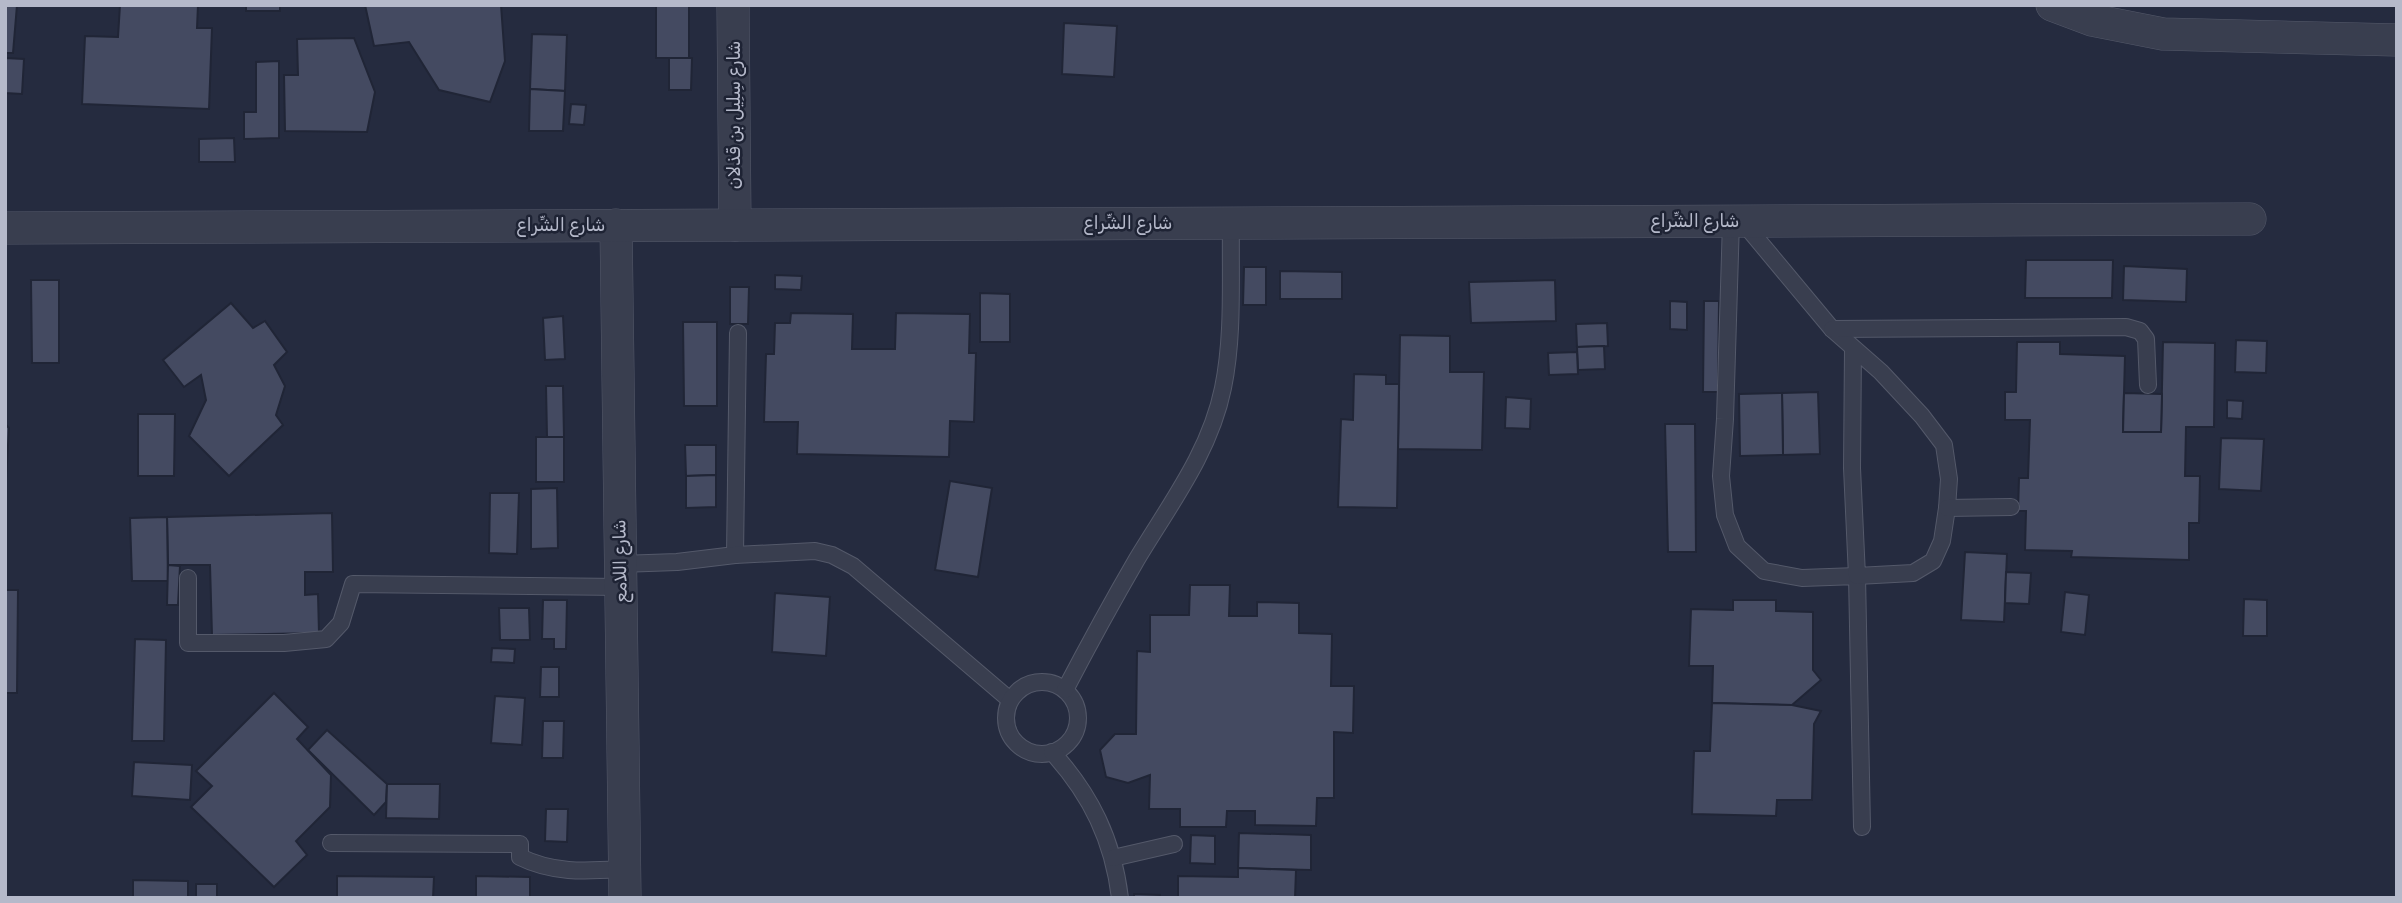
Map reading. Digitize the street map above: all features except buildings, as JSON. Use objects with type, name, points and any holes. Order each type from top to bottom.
[{"type":"street","name":"شارع سِلِيل بن قَذلان","points":[[733,5],[735,225]]},
{"type":"street","points":[[2052,5],[2092,20],[2164,34],[2397,40]]},
{"type":"street","name":"شارع الشِّراع","points":[[5,228],[2250,219]]},
{"type":"street","name":"شارع اللامع","points":[[616,225],[624,883]]},
{"type":"lane","points":[[1736,221],[1832,329],[1922,415],[1944,445],[1949,479],[1942,541],[1933,561],[1913,573],[1802,578],[1764,571],[1737,546],[1725,515],[1721,476],[1736,221]]},
{"type":"lane","points":[[1065,690],[1205,444],[1222,391],[1229,351],[1231,223]]},
{"type":"lane","points":[[1832,329],[2126,327],[2140,331],[2146,339],[2148,385]]},
{"type":"lane","points":[[735,555],[738,333]]},
{"type":"lane","points":[[1853,348],[1852,468],[1862,827]]},
{"type":"lane","points":[[1947,508],[2011,508]]},
{"type":"lane","points":[[188,578],[188,643],[284,643],[327,639],[341,623],[353,584],[620,576],[677,562],[735,555],[815,551],[832,555],[853,566],[1010,700]]},
{"type":"lane","points":[[1050,682],[1065,690],[1076,704],[1077,727],[1063,747],[1040,754],[1028,751],[1011,736],[1006,724],[1010,700],[1027,685],[1050,682]]},
{"type":"lane","points":[[1052,752],[1072,774],[1101,821],[1114,858],[1120,898]]},
{"type":"lane","points":[[331,843],[520,844],[520,857],[538,866],[579,871],[624,883]]},
{"type":"lane","points":[[1114,858],[1174,844]]}]
